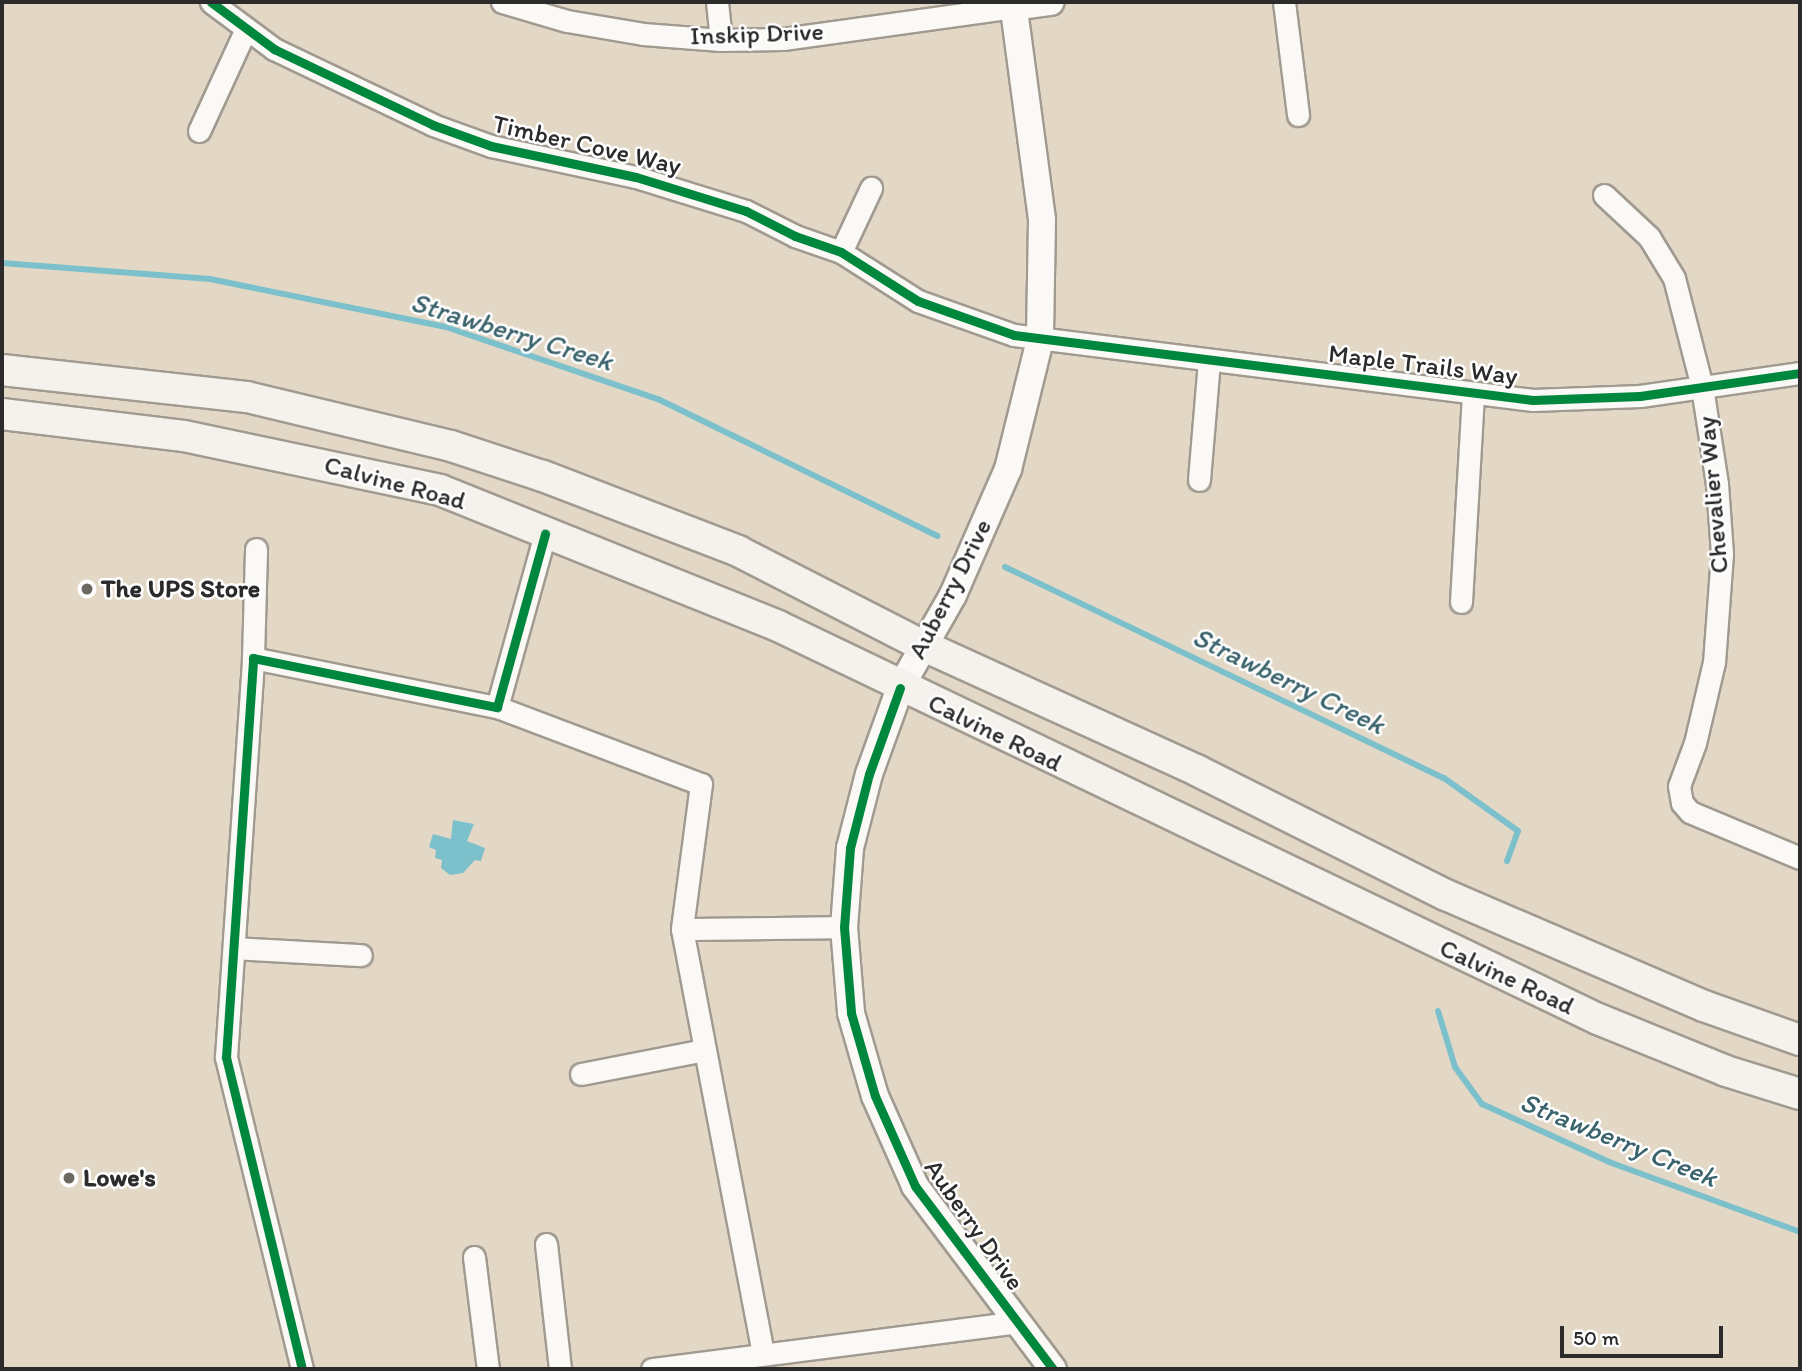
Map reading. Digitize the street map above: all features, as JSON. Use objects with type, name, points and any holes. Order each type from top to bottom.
[{"type":"main road","name":"Calvine Road","points":[[2,370],[247,397],[451,446],[738,551],[922,645],[1199,771],[1446,895],[1704,1006],[1800,1040]]},
{"type":"main road","name":"Calvine Road","points":[[2,414],[284,454],[440,490],[778,626],[900,688],[1598,1019],[1726,1071],[1800,1094]]},
{"type":"street","name":"Timber Cove Way","points":[[211,2],[245,31],[433,125],[491,146],[686,191],[841,252],[918,301],[999,331],[1040,340]]},
{"type":"street","name":"Inskip Drive","points":[[502,2],[567,21],[643,34],[721,40],[783,39],[1014,4]]},
{"type":"street","points":[[717,2],[721,40]]},
{"type":"street","points":[[1014,4],[1051,2]]},
{"type":"street","points":[[1284,2],[1297,115]]},
{"type":"street","name":"Auberry Drive","points":[[1014,4],[1042,220],[1040,340],[1017,441],[995,500],[953,595],[922,645],[900,688],[869,774],[850,848],[844,928],[851,1013],[875,1096],[915,1186],[1053,1369]]},
{"type":"street","points":[[199,131],[245,31]]},
{"type":"street","points":[[841,252],[871,188]]},
{"type":"street","points":[[1604,195],[1649,237],[1674,278],[1703,387]]},
{"type":"street","name":"Maple Trails Way","points":[[1040,340],[1532,400],[1640,396],[1800,373]]},
{"type":"street","points":[[1199,480],[1209,360]]},
{"type":"street","name":"Chevalier Way","points":[[1703,387],[1717,484],[1720,595],[1709,691],[1679,786],[1682,803],[1690,812],[1800,858]]},
{"type":"street","points":[[1461,602],[1473,393]]},
{"type":"street","points":[[497,707],[545,534]]},
{"type":"street","points":[[256,549],[253,658],[226,1058],[302,1369]]},
{"type":"street","points":[[253,658],[497,707],[701,784],[682,929],[764,1354]]},
{"type":"street","points":[[682,929],[844,928]]},
{"type":"street","points":[[234,948],[361,955]]},
{"type":"street","points":[[581,1074],[704,1050]]},
{"type":"street","points":[[546,1244],[560,1369]]},
{"type":"street","points":[[474,1257],[488,1369]]},
{"type":"street","points":[[652,1369],[1018,1322]]},
{"type":"water","points":[[453,820],[474,824],[467,841],[485,848],[481,861],[475,860],[463,873],[450,875],[441,868],[442,860],[435,858],[436,850],[429,847],[433,834],[451,839]]},
{"type":"waterway","name":"Strawberry Creek","points":[[2,263],[210,279],[446,327],[660,400],[938,536]]},
{"type":"waterway","name":"Strawberry Creek","points":[[1005,567],[1444,778],[1518,831],[1507,861]]},
{"type":"waterway","name":"Strawberry Creek","points":[[1438,1011],[1455,1067],[1482,1104],[1609,1162],[1800,1232]]},
{"type":"cycle path","points":[[211,2],[274,49],[433,125],[491,146],[636,177],[746,211],[795,236],[841,252],[918,301],[1014,335],[1533,400],[1640,396],[1800,373]]},
{"type":"cycle path","points":[[302,1369],[226,1057],[253,658],[497,707],[545,534]]},
{"type":"cycle path","points":[[900,688],[869,774],[850,848],[844,927],[851,1013],[875,1096],[915,1186],[1053,1369]]},
{"type":"place","name":"The UPS Store","points":[[87,589]]},
{"type":"place","name":"Lowe's","points":[[69,1178]]}]
